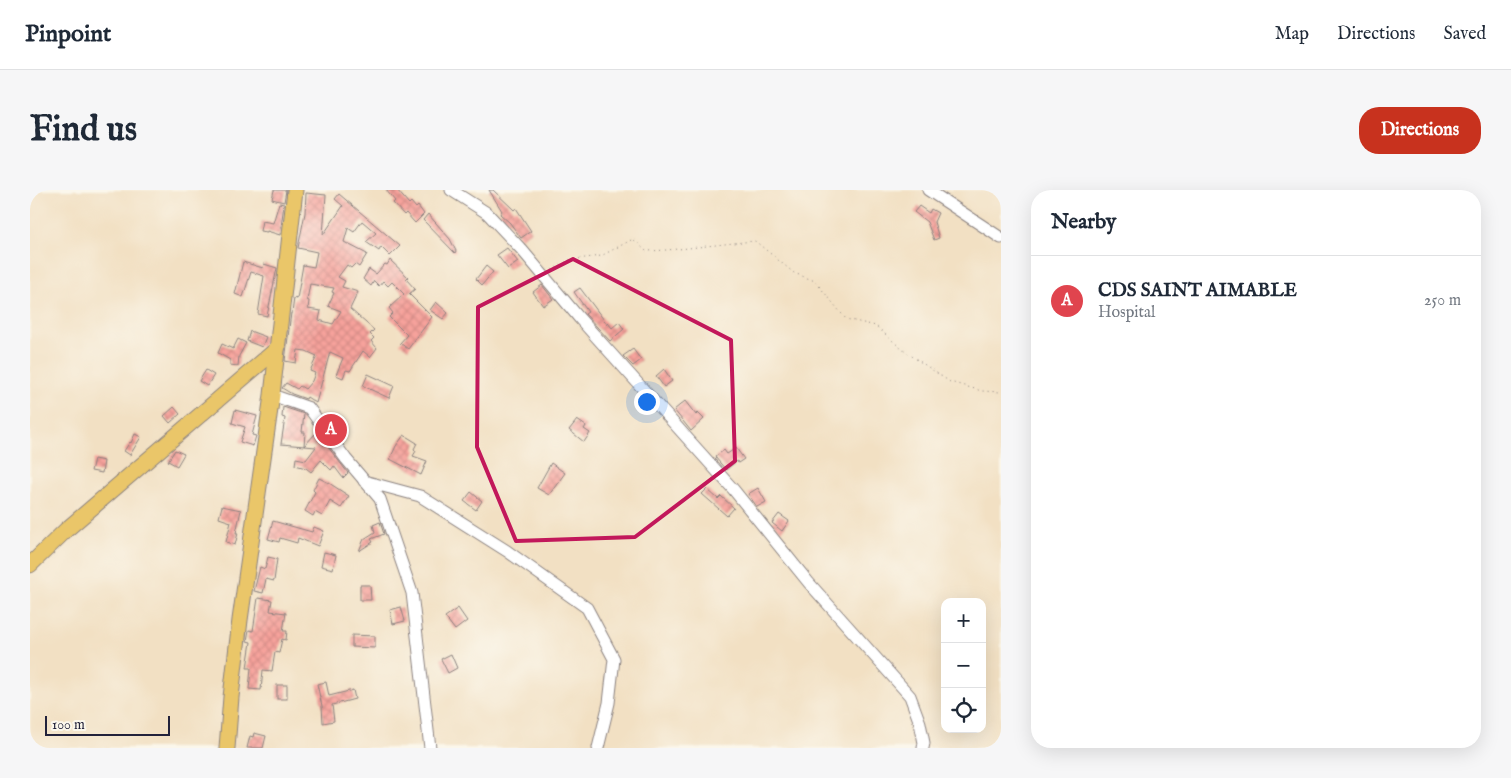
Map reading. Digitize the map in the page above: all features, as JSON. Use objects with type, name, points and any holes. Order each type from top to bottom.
[{"type":"main road","points":[[227,748],[240,620],[272,396],[295,190]]},
{"type":"main road","points":[[30,565],[66,530],[277,350]]},
{"type":"street","points":[[452,190],[488,213],[522,250],[542,275],[733,489],[809,583],[910,696],[920,723],[924,748]]},
{"type":"street","points":[[928,190],[1001,238]]},
{"type":"street","points":[[272,396],[309,408],[346,459],[380,499],[412,593],[430,748]]},
{"type":"street","points":[[364,480],[420,496],[507,550],[587,608],[614,659],[609,703],[598,748]]},
{"type":"path","points":[[542,275],[569,260],[601,256],[633,239],[646,251],[755,241],[794,273],[815,281],[846,319],[876,326],[903,350],[950,382],[982,391],[1001,392]]},
{"type":"highlighted area","points":[[573,259],[731,340],[735,461],[635,537],[516,541],[477,447],[478,307]]},
{"type":"building","points":[[274,190],[286,190],[284,202],[272,199]]},
{"type":"building","points":[[386,190],[397,190],[409,204],[411,202],[416,208],[418,206],[424,214],[415,223],[393,203],[395,201]]},
{"type":"building","points":[[489,190],[493,190],[514,210],[516,208],[531,231],[521,238],[510,223],[500,214],[502,211]]},
{"type":"building","points":[[306,193],[326,195],[323,235],[343,206],[335,199],[339,194],[400,246],[390,256],[381,247],[379,251],[366,242],[376,233],[362,221],[354,232],[348,228],[344,242],[367,254],[359,267],[355,264],[351,268],[347,265],[338,277],[345,281],[342,287],[358,292],[350,309],[374,330],[370,334],[374,338],[371,341],[377,348],[370,357],[363,351],[350,371],[346,370],[343,378],[336,375],[343,358],[330,352],[316,403],[307,397],[306,399],[292,394],[282,388],[286,383],[297,389],[300,386],[305,389],[312,381],[315,373],[310,371],[317,356],[306,351],[298,350],[296,363],[285,361],[291,313],[294,298],[297,299],[303,265],[314,267],[317,252],[298,248],[305,213]],"holes":[[[310,284],[334,288],[332,292],[334,293],[328,306],[341,311],[333,324],[319,320],[321,311],[308,309],[309,301],[307,300]]]},
{"type":"building","points":[[279,203],[284,204],[280,235],[260,231],[262,221],[273,223]]},
{"type":"building","points":[[919,206],[929,213],[931,209],[938,213],[934,222],[939,238],[934,240],[927,222],[914,212]]},
{"type":"building","points":[[428,214],[450,239],[456,251],[455,253],[423,220]]},
{"type":"building","points":[[507,248],[518,262],[508,269],[497,255]]},
{"type":"building","points":[[390,260],[408,277],[406,279],[415,289],[409,294],[432,317],[408,349],[400,343],[407,335],[389,317],[393,313],[389,308],[404,294],[392,282],[388,286],[383,281],[379,286],[374,281],[371,286],[363,279],[369,269],[376,274]]},
{"type":"building","points":[[243,262],[263,268],[264,264],[277,268],[267,316],[258,314],[264,276],[251,272],[243,297],[235,294]]},
{"type":"building","points":[[486,266],[493,272],[482,285],[476,279]]},
{"type":"building","points":[[542,285],[553,299],[543,306],[533,292]]},
{"type":"building","points":[[580,288],[607,324],[612,328],[619,322],[624,329],[610,341],[585,314],[588,312],[574,292]]},
{"type":"building","points":[[436,302],[448,313],[443,319],[430,310]]},
{"type":"building","points":[[250,331],[266,337],[262,347],[247,341]]},
{"type":"building","points":[[238,339],[246,343],[239,356],[238,366],[230,365],[230,360],[218,353],[222,344],[233,349]]},
{"type":"building","points":[[633,349],[641,360],[633,366],[623,356]]},
{"type":"building","points":[[664,369],[672,381],[664,387],[656,376]]},
{"type":"building","points":[[206,370],[214,375],[207,386],[199,381]]},
{"type":"building","points":[[368,374],[394,386],[389,398],[363,386]]},
{"type":"building","points":[[685,401],[696,415],[698,413],[704,419],[691,431],[674,410]]},
{"type":"building","points":[[174,407],[180,414],[170,423],[164,416]]},
{"type":"building","points":[[283,407],[304,414],[302,432],[305,432],[304,446],[281,444],[285,418],[282,417]]},
{"type":"building","points":[[235,410],[257,416],[252,435],[256,436],[253,446],[240,442],[245,427],[232,423]]},
{"type":"building","points":[[577,420],[586,426],[584,429],[590,433],[584,442],[569,430]]},
{"type":"building","points":[[316,433],[322,438],[320,440],[328,447],[348,473],[343,478],[334,466],[331,470],[321,460],[311,472],[306,468],[295,465],[296,458],[306,460],[316,447],[304,446]]},
{"type":"building","points":[[135,434],[141,437],[130,455],[124,451],[131,443]]},
{"type":"building","points":[[404,435],[417,443],[413,456],[427,461],[421,475],[390,459]]},
{"type":"building","points":[[736,448],[744,459],[738,463],[737,461],[726,470],[715,457],[724,450],[727,454]]},
{"type":"building","points":[[175,450],[184,454],[177,466],[168,461]]},
{"type":"building","points":[[94,459],[104,461],[102,473],[91,471]]},
{"type":"building","points":[[551,463],[565,473],[549,495],[537,488]]},
{"type":"building","points":[[319,478],[349,496],[341,508],[330,501],[322,516],[315,512],[313,516],[305,511],[315,492],[313,490]]},
{"type":"building","points":[[758,488],[766,502],[757,507],[748,494]]},
{"type":"building","points":[[707,489],[718,499],[721,496],[734,508],[727,516],[702,494]]},
{"type":"building","points":[[471,492],[482,501],[476,510],[464,501]]},
{"type":"building","points":[[222,506],[241,510],[235,545],[226,542],[231,522],[219,518]]},
{"type":"building","points":[[779,514],[789,521],[782,531],[772,523]]},
{"type":"building","points":[[273,521],[312,532],[314,527],[324,531],[318,546],[298,538],[297,543],[280,538],[279,542],[268,539]]},
{"type":"building","points":[[380,522],[384,534],[371,539],[373,542],[359,551],[364,539],[375,532],[373,525]]},
{"type":"building","points":[[324,552],[336,555],[333,569],[321,566]]},
{"type":"building","points":[[268,557],[277,559],[274,581],[266,579],[263,593],[254,591],[260,567],[265,569]]},
{"type":"building","points":[[360,585],[370,585],[371,600],[360,600]]},
{"type":"building","points":[[258,598],[272,600],[270,611],[286,613],[283,631],[287,631],[286,640],[282,639],[279,653],[275,652],[272,671],[263,670],[261,690],[249,689],[251,668],[247,668],[251,642],[247,641],[249,630],[253,631]]},
{"type":"building","points":[[401,607],[405,621],[393,624],[390,610]]},
{"type":"building","points":[[458,608],[467,621],[455,630],[445,617]]},
{"type":"building","points":[[352,635],[375,636],[375,648],[352,647]]},
{"type":"building","points":[[451,654],[457,668],[448,673],[441,659]]},
{"type":"building","points":[[326,682],[329,696],[353,690],[355,699],[332,705],[334,721],[323,723],[322,706],[317,684]]},
{"type":"building","points":[[277,685],[287,685],[287,699],[277,699]]},
{"type":"building","points":[[254,733],[266,736],[263,748],[247,748],[250,736],[253,737]]},
{"type":"place","name":"CDS SAINT AIMABLE","points":[[331,430]]}]
